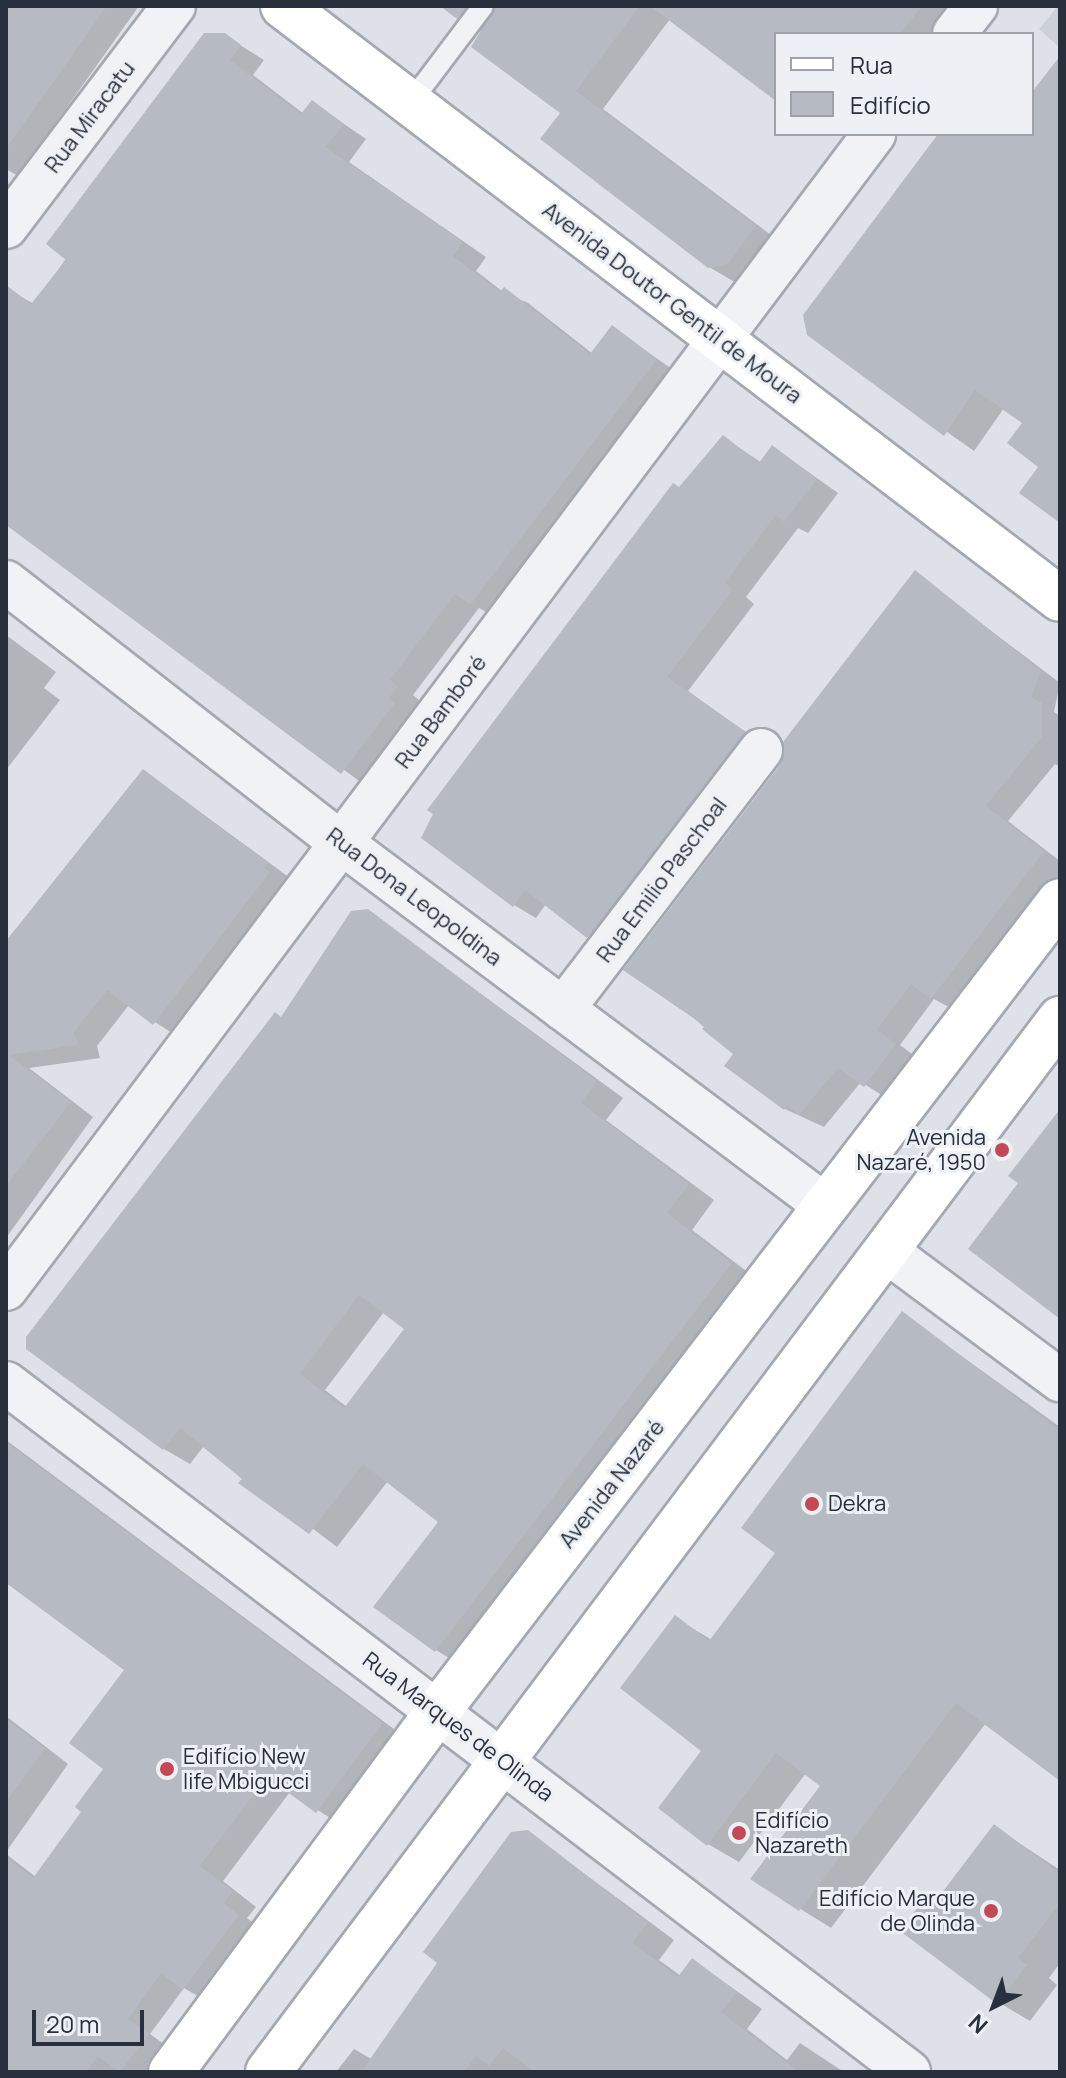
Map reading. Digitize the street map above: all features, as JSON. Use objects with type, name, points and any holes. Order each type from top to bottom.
[{"type":"main road","name":"Avenida Doutor Gentil de Moura","points":[[283,6],[1060,599]]},
{"type":"main road","name":"Avenida Nazaré","points":[[171,2072],[438,1711],[1060,901]]},
{"type":"main road","points":[[268,2072],[1060,1019]]},
{"type":"street","name":"Rua Miracatu","points":[[6,227],[174,6]]},
{"type":"street","points":[[956,32],[976,6]]},
{"type":"street","name":"Rua Bamboré","points":[[6,1289],[872,136]]},
{"type":"street","name":"Rua Dona Leopoldina","points":[[6,582],[343,844],[826,1206]]},
{"type":"street","name":"Rua Emilio Paschoal","points":[[563,1009],[761,750]]},
{"type":"street","points":[[886,1251],[1060,1380]]},
{"type":"street","name":"Rua Marques de Olinda","points":[[6,1383],[909,2072]]},
{"type":"lane","points":[[410,103],[483,6]]},
{"type":"shaded area","points":[[1060,6],[1060,48],[1039,29]]},
{"type":"building","points":[[6,6],[107,6],[6,149]]},
{"type":"building","points":[[440,6],[467,6],[457,19]]},
{"type":"building","points":[[496,6],[640,6],[576,91],[756,226],[728,264],[708,268],[540,139],[560,113],[471,47]]},
{"type":"building","points":[[650,6],[922,6],[902,32],[774,32],[774,99]]},
{"type":"building","points":[[204,33],[225,33],[241,45],[230,60],[301,114],[312,100],[344,124],[326,147],[463,242],[453,256],[500,292],[504,287],[590,354],[612,325],[657,359],[470,605],[455,594],[390,680],[398,686],[389,698],[395,703],[341,774],[6,525],[6,285],[31,304],[66,260],[46,244]]},
{"type":"building","points":[[1060,56],[1060,523],[1019,493],[1038,467],[1007,443],[1022,423],[975,390],[944,436],[807,335],[803,315],[937,136],[1034,136],[1034,89]]},
{"type":"building","points":[[723,435],[759,463],[772,445],[817,479],[784,522],[776,515],[725,583],[733,590],[667,677],[746,732],[587,938],[525,890],[513,907],[421,838],[433,814],[427,810],[673,483],[679,487]]},
{"type":"building","points":[[915,570],[1041,671],[1031,697],[1042,703],[1042,737],[986,806],[1044,851],[931,999],[911,984],[877,1030],[896,1044],[864,1087],[838,1068],[799,1115],[787,1106],[784,1110],[724,1066],[733,1054],[702,1029],[705,1026],[623,970],[780,765],[783,742]]},
{"type":"building","points":[[143,769],[268,863],[265,868],[270,872],[153,1025],[107,990],[74,1032],[78,1045],[9,1055],[71,1102],[6,1186],[6,941]]},
{"type":"building","points":[[368,909],[597,1081],[581,1103],[689,1184],[667,1213],[732,1263],[435,1652],[373,1607],[438,1522],[363,1464],[309,1534],[238,1483],[242,1479],[180,1428],[163,1450],[26,1349],[26,1337],[275,1012],[281,1017],[351,911]],"holes":[[[359,1295],[404,1329],[344,1408],[300,1374]]]},
{"type":"building","points":[[1060,1109],[1060,1319],[968,1249],[1018,1183],[1008,1176]]},
{"type":"building","points":[[902,1311],[1060,1431],[1060,1781],[956,1703],[799,1911],[750,1879],[820,1786],[776,1753],[707,1846],[658,1808],[701,1751],[620,1688],[675,1615],[709,1641],[775,1553],[741,1528]]},
{"type":"building","points":[[6,1442],[383,1723],[316,1813],[267,1777],[200,1866],[233,1891],[224,1903],[239,1915],[183,1990],[161,1973],[128,2019],[149,2034],[120,2072],[98,2057],[86,2072],[6,2072],[6,1857],[33,1878],[81,1812],[75,1807],[103,1769],[69,1743],[124,1670],[6,1583]]},
{"type":"building","points":[[6,1719],[45,1748],[6,1802]]},
{"type":"building","name":"Edifício Marque de Olinda","points":[[994,1824],[1060,1874],[1060,1903],[1018,1958],[1027,1965],[997,2004],[900,1931],[929,1892],[938,1898]]},
{"type":"building","points":[[528,1830],[648,1923],[633,1943],[678,1977],[692,1958],[737,1992],[721,2012],[799,2072],[534,2072],[503,2048],[489,2066],[476,2056],[464,2072],[361,2072],[437,1963],[423,1952],[511,1832]]},
{"type":"place","name":"Avenida Nazaré, 1950","points":[[1002,1150]]},
{"type":"place","name":"Dekra","points":[[812,1504]]},
{"type":"place","name":"Edifício New life Mbigucci","points":[[167,1769]]},
{"type":"place","name":"Edifício Nazareth","points":[[739,1833]]},
{"type":"place","name":"Edifício Marque de Olinda","points":[[991,1911]]}]
